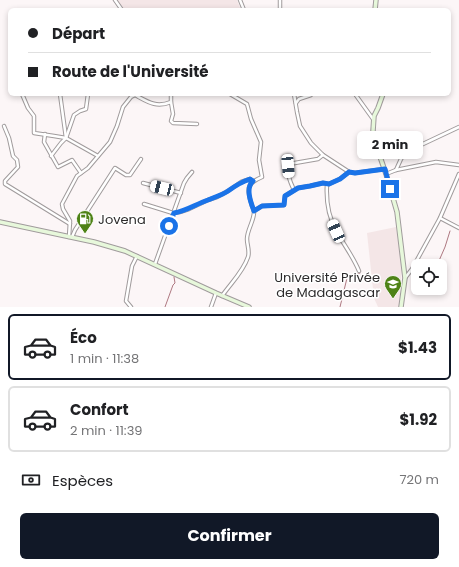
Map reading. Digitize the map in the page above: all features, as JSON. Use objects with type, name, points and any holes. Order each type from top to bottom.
[{"type":"main road","points":[[382,96],[374,116],[373,131],[397,212],[405,278],[401,307]]},
{"type":"main road","points":[[0,222],[113,246],[249,307]]},
{"type":"street","points":[[23,96],[28,108],[34,116],[34,133],[66,138],[98,156]]},
{"type":"street","points":[[60,96],[66,138]]},
{"type":"street","points":[[51,156],[66,138],[74,115],[80,110],[86,108],[88,96]]},
{"type":"street","points":[[71,237],[70,220],[63,210],[62,204],[77,176],[88,168],[110,142],[123,107],[132,96]]},
{"type":"street","points":[[139,96],[156,105],[165,105],[171,102]]},
{"type":"street","points":[[171,96],[173,114],[171,121],[173,123],[197,124]]},
{"type":"street","points":[[222,296],[240,273],[248,257],[247,240],[254,211],[249,194],[249,187],[253,181],[262,177],[260,160],[261,142],[251,119],[247,104],[233,96]]},
{"type":"street","points":[[294,96],[296,112],[300,126],[311,143],[323,155],[349,172],[355,173],[385,169]]},
{"type":"street","points":[[296,103],[299,99],[308,96]]},
{"type":"street","points":[[357,96],[374,119]]},
{"type":"street","points":[[4,126],[9,138],[13,156],[17,160],[18,167],[5,181],[5,184],[70,224]]},
{"type":"street","points":[[396,170],[406,152],[459,127]]},
{"type":"street","points":[[45,134],[44,142],[58,167],[72,160],[81,173]]},
{"type":"street","points":[[294,190],[288,175],[289,164],[318,159],[323,155]]},
{"type":"street","points":[[71,237],[115,168],[126,175],[130,175],[141,159]]},
{"type":"street","points":[[386,174],[396,170],[436,162],[459,165]]},
{"type":"street","points":[[155,264],[184,183],[192,172]]},
{"type":"street","points":[[254,211],[262,206],[284,205],[285,196],[294,190],[318,183],[329,184],[340,179],[349,172]]},
{"type":"street","points":[[405,278],[412,269],[440,218],[459,174]]},
{"type":"street","points":[[144,204],[174,213],[189,209],[217,197],[241,182],[250,179],[253,181]]},
{"type":"street","points":[[143,183],[181,193]]},
{"type":"street","points":[[327,184],[328,212],[336,231],[352,256],[359,271]]},
{"type":"street","points":[[440,218],[459,228]]},
{"type":"street","points":[[131,307],[126,301],[132,266],[137,256]]},
{"type":"street","points":[[211,307],[216,293]]},
{"type":"shaded area","points":[[116,0],[237,0],[240,8],[121,8]]},
{"type":"shaded area","points":[[396,227],[402,267],[399,307],[378,307],[374,298],[367,233]]},
{"type":"waterway","points":[[440,259],[450,231]]},
{"type":"waterway","points":[[340,307],[347,278],[360,273]]},
{"type":"waterway","points":[[165,307],[175,283],[174,277]]},
{"type":"place","name":"Jovena","points":[[85,234]]},
{"type":"place","name":"Université Privée de Madagascar","points":[[393,299]]},
{"type":"route","points":[[169,226],[174,213],[189,209],[217,197],[241,182],[250,179],[253,181],[249,187],[249,194],[254,211],[262,206],[284,205],[285,196],[298,188],[318,183],[329,184],[340,179],[349,172],[355,173],[385,169],[390,189]]}]
